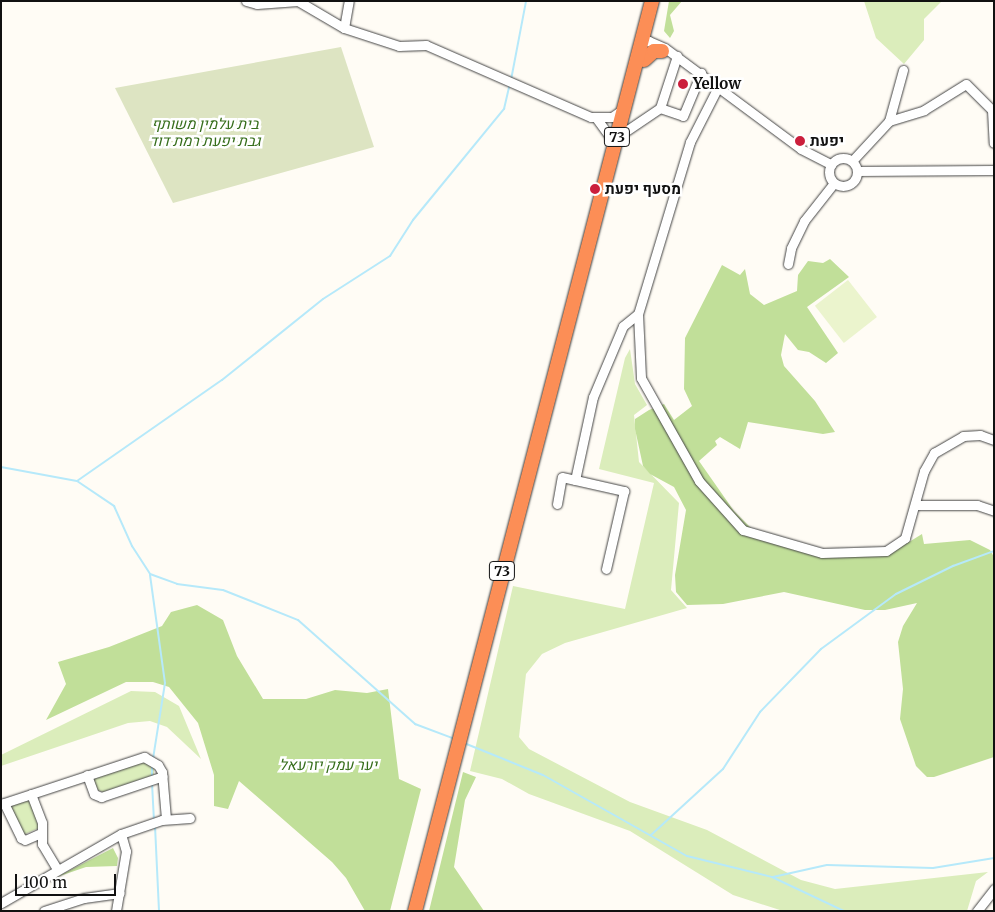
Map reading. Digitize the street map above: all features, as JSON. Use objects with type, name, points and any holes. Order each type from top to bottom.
[{"type":"highway","name":"73","points":[[593,232],[626,131],[644,60],[654,51],[652,43],[652,1]]},
{"type":"highway","name":"73","points":[[415,911],[526,474],[593,232],[625,107],[652,43],[658,1]]},
{"type":"street","points":[[246,1],[257,4],[298,1],[344,28],[398,46],[426,45],[597,119],[616,144]]},
{"type":"street","points":[[344,28],[349,1]]},
{"type":"street","points":[[652,43],[677,56],[800,149],[830,164]]},
{"type":"street","points":[[626,131],[660,108],[677,56]]},
{"type":"street","points":[[889,122],[903,70]]},
{"type":"street","points":[[660,108],[683,116],[701,74]]},
{"type":"street","points":[[852,161],[889,122],[924,110],[966,84],[992,110],[994,143]]},
{"type":"street","points":[[718,87],[690,142],[638,314],[641,378],[699,481],[743,530],[822,553],[886,552],[905,538],[926,466],[942,446],[971,435],[994,440]]},
{"type":"street","points":[[597,119],[612,117],[625,107]]},
{"type":"street","points":[[838,158],[852,161],[857,171],[855,180],[847,185],[834,183],[829,176],[830,164],[838,158]]},
{"type":"street","points":[[857,171],[994,170]]},
{"type":"street","points":[[788,264],[791,248],[804,220],[834,183]]},
{"type":"street","points":[[575,480],[593,396],[622,326],[638,314]]},
{"type":"street","points":[[557,504],[562,477],[624,491],[606,569]]},
{"type":"street","points":[[915,505],[977,505],[994,511]]},
{"type":"street","points":[[41,833],[25,840],[21,838],[3,804],[87,775],[144,758],[158,765],[163,776],[166,819]]},
{"type":"street","points":[[87,775],[94,794],[101,797],[163,776]]},
{"type":"street","points":[[31,794],[42,823],[42,844],[57,869]]},
{"type":"street","points":[[1,903],[57,869],[121,834],[166,819],[190,818]]},
{"type":"street","points":[[116,911],[126,851],[121,834]]},
{"type":"street","points":[[977,911],[994,889]]},
{"type":"street","points":[[44,911],[84,898],[120,893]]},
{"type":"green space","points":[[669,1],[682,1],[670,15],[674,31],[670,38],[664,31]]},
{"type":"green space","points":[[864,1],[942,1],[924,19],[924,40],[904,64],[876,38]]},
{"type":"green space","name":"בית עלמין משותף גבת יפעת רמת דוד","points":[[341,47],[374,147],[173,203],[115,88]]},
{"type":"green space","points":[[830,259],[849,277],[807,307],[838,353],[826,363],[809,352],[798,350],[785,334],[781,355],[784,366],[815,401],[835,432],[823,434],[748,422],[740,449],[720,437],[715,441],[717,445],[699,461],[734,511],[755,532],[821,550],[896,550],[922,534],[924,544],[970,540],[990,550],[994,557],[994,757],[934,777],[927,777],[916,766],[900,719],[903,689],[898,642],[903,626],[917,603],[885,610],[865,610],[784,592],[723,604],[687,605],[676,592],[675,575],[686,510],[674,487],[650,474],[643,466],[635,429],[635,419],[649,410],[664,404],[674,420],[692,406],[684,389],[685,338],[722,265],[740,275],[745,269],[750,294],[764,305],[797,291],[798,275],[808,261],[823,263]]},
{"type":"green space","points":[[848,280],[877,317],[844,343],[815,306]]},
{"type":"green space","points":[[630,349],[635,384],[647,405],[634,415],[639,462],[679,503],[671,590],[687,608],[565,643],[542,654],[526,674],[519,737],[529,749],[630,802],[707,830],[801,880],[835,889],[988,872],[976,881],[967,911],[783,911],[733,895],[630,831],[529,794],[502,779],[470,771],[513,586],[625,609],[654,483],[599,469],[625,358]]},
{"type":"green space","name":"יער עמק יזרעאל","points":[[197,605],[223,620],[237,656],[263,699],[306,699],[335,690],[367,693],[388,689],[399,779],[421,789],[390,911],[365,911],[346,878],[332,862],[239,781],[228,809],[214,806],[214,775],[198,723],[169,687],[153,682],[126,682],[46,720],[66,684],[58,662],[109,647],[162,626],[171,612]]},
{"type":"green space","points":[[131,691],[155,692],[179,706],[201,759],[167,727],[150,721],[128,723],[1,766],[1,755]]},
{"type":"green space","points":[[144,761],[154,767],[154,775],[103,792],[98,790],[93,780],[97,775]]},
{"type":"green space","points":[[463,772],[476,777],[465,800],[454,867],[484,911],[429,911]]},
{"type":"green space","points":[[29,799],[39,828],[23,835],[11,808],[14,803]]},
{"type":"green space","points":[[113,848],[118,858],[117,866],[86,867],[57,877]]},
{"type":"waterway","points":[[511,80],[526,1]]},
{"type":"waterway","points":[[77,481],[222,380],[323,299],[390,256],[413,220],[504,109],[510,84]]},
{"type":"waterway","points":[[1,467],[77,481],[114,506],[132,546],[150,574],[177,584],[223,590],[298,620],[415,724],[455,739]]},
{"type":"waterway","points":[[651,835],[723,769],[760,712],[821,649],[896,594],[953,566],[994,551]]},
{"type":"waterway","points":[[150,575],[165,683],[153,759]]},
{"type":"waterway","points":[[464,743],[543,775],[687,856],[772,877],[844,911]]},
{"type":"waterway","points":[[152,766],[152,776]]},
{"type":"waterway","points":[[152,783],[154,818]]},
{"type":"waterway","points":[[155,826],[159,911]]},
{"type":"waterway","points":[[773,877],[827,865],[933,868],[994,858]]},
{"type":"place","name":"Yellow","points":[[683,84]]},
{"type":"place","name":"יפעת","points":[[800,141]]},
{"type":"place","name":"מסעף יפעת","points":[[595,189]]}]
